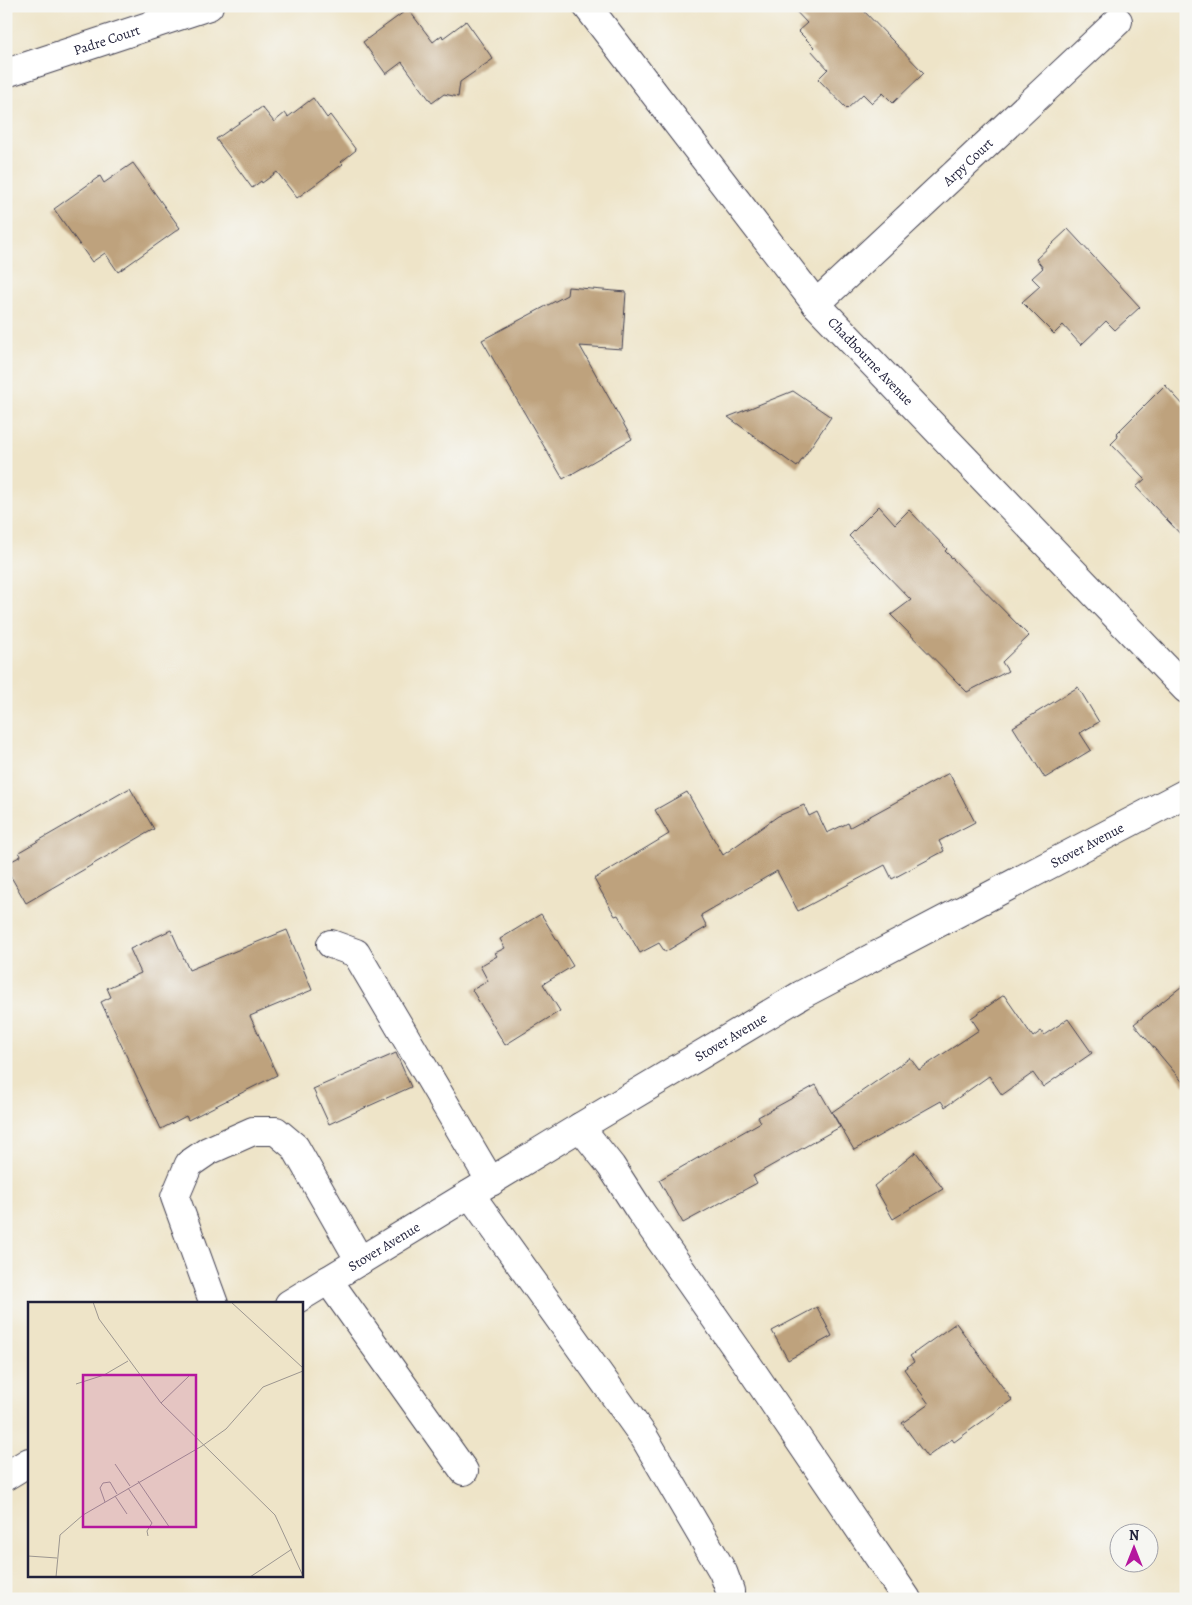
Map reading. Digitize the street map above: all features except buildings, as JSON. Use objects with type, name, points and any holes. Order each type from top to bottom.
[{"type":"street","name":"Padre Court","points":[[6,73],[209,6]]},
{"type":"street","name":"Chadbourne Avenue","points":[[587,6],[816,304],[1186,689]]},
{"type":"street","name":"Arpy Court","points":[[816,304],[1118,20]]},
{"type":"street","name":"Stover Avenue","points":[[293,1302],[580,1127],[802,995],[1186,792]]},
{"type":"street","points":[[330,944],[356,953],[480,1188],[644,1437],[722,1572],[730,1599]]},
{"type":"street","points":[[580,1127],[611,1166],[907,1599]]},
{"type":"street","points":[[213,1302],[175,1197],[189,1164],[208,1151],[253,1131],[276,1131],[295,1147],[360,1261]]},
{"type":"street","points":[[328,1280],[464,1472]]},
{"type":"street","points":[[6,1476],[28,1463]]}]
